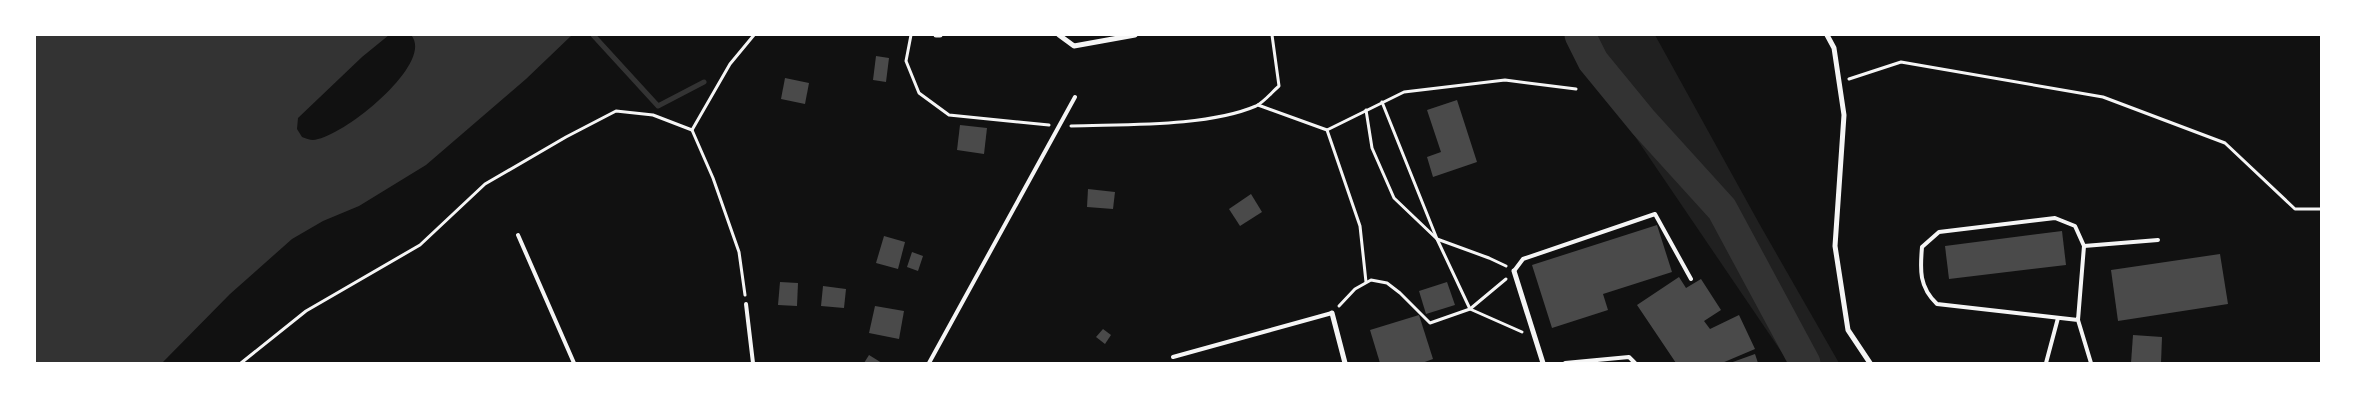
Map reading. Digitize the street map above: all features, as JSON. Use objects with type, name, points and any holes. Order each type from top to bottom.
[{"type":"street","points":[[1059,35],[1074,46],[1135,35]]},
{"type":"street","points":[[1827,35],[1834,48],[1844,115],[1834,246],[1848,330],[1870,363]]},
{"type":"street","points":[[1514,270],[1543,363]]},
{"type":"street","points":[[1332,313],[1345,363]]},
{"type":"lane","points":[[929,363],[1075,97]]},
{"type":"lane","points":[[1514,270],[1523,259],[1655,214],[1691,278]]},
{"type":"lane","points":[[2078,320],[1937,304],[1926,294],[1920,268],[1922,246],[1939,232],[2055,218],[2075,226],[2084,246],[2078,320],[2091,363]]},
{"type":"lane","points":[[518,235],[574,363]]},
{"type":"lane","points":[[2084,246],[2158,240]]},
{"type":"lane","points":[[746,304],[753,363]]},
{"type":"lane","points":[[1173,357],[1332,313]]},
{"type":"lane","points":[[2046,363],[2058,318]]},
{"type":"lane","points":[[1565,363],[1629,357],[1635,363]]},
{"type":"path","points":[[692,130],[730,64],[754,35]]},
{"type":"path","points":[[911,35],[906,61],[919,92],[949,116],[1059,126],[1144,123],[1220,117],[1258,105],[1279,86],[1272,35]]},
{"type":"path","points":[[1839,82],[1901,62],[2102,97],[2225,143],[2295,209],[2321,209]]},
{"type":"path","points":[[1258,105],[1327,130],[1404,92],[1505,80],[1576,89]]},
{"type":"path","points":[[1382,102],[1437,239],[1470,309],[1534,338]]},
{"type":"path","points":[[1332,313],[1355,289],[1371,280],[1387,283],[1400,293],[1430,323],[1470,309],[1514,270],[1489,258],[1437,239],[1394,198],[1372,148],[1366,110]]},
{"type":"path","points":[[241,363],[306,311],[420,245],[485,184],[566,137],[616,111],[653,115],[692,130],[713,178],[739,252],[746,304]]},
{"type":"path","points":[[1327,130],[1360,226],[1366,282]]},
{"type":"shaded area","points":[[35,35],[389,35],[362,57],[298,118],[297,129],[302,137],[313,140],[344,127],[382,98],[410,63],[415,48],[411,35],[572,35],[526,79],[426,165],[359,206],[323,221],[292,239],[230,294],[162,363],[35,363]]},
{"type":"shaded area","points":[[1566,35],[1655,35],[1839,363],[1789,363]]},
{"type":"building","points":[[876,56],[889,58],[886,82],[873,80]]},
{"type":"building","points":[[785,78],[809,83],[805,104],[781,99]]},
{"type":"building","points":[[1457,100],[1477,162],[1433,177],[1427,157],[1441,152],[1427,110]]},
{"type":"building","points":[[960,125],[987,128],[984,154],[957,150]]},
{"type":"building","points":[[1088,189],[1115,192],[1113,209],[1087,207]]},
{"type":"building","points":[[1251,194],[1262,212],[1240,226],[1229,209]]},
{"type":"building","points":[[1657,225],[1672,272],[1603,294],[1608,310],[1552,328],[1532,265]]},
{"type":"building","points":[[2062,231],[2066,265],[1949,279],[1945,246]]},
{"type":"building","points":[[884,236],[905,242],[898,269],[876,263]]},
{"type":"building","points":[[912,252],[923,256],[918,271],[907,267]]},
{"type":"building","points":[[2220,254],[2228,304],[2118,321],[2111,270]]},
{"type":"building","points":[[1679,277],[1686,288],[1701,279],[1721,310],[1704,321],[1710,329],[1739,315],[1755,349],[1722,363],[1676,363],[1637,305]]},
{"type":"building","points":[[780,282],[798,283],[797,306],[778,305]]},
{"type":"building","points":[[1447,282],[1455,305],[1426,314],[1419,291]]},
{"type":"building","points":[[823,286],[846,289],[844,308],[821,306]]},
{"type":"building","points":[[875,306],[904,311],[899,339],[869,333]]},
{"type":"building","points":[[1419,315],[1433,359],[1422,363],[1380,363],[1370,330]]},
{"type":"building","points":[[1103,329],[1111,335],[1105,344],[1096,337]]},
{"type":"building","points":[[2133,335],[2162,337],[2161,363],[2131,363]]},
{"type":"building","points":[[1755,354],[1758,363],[1730,363]]},
{"type":"building","points":[[869,355],[882,363],[864,363]]},
{"type":"waterway","points":[[593,35],[658,106],[704,82]]},
{"type":"waterway","points":[[1580,35],[1593,61],[1643,122],[1722,209],[1805,363]]}]
